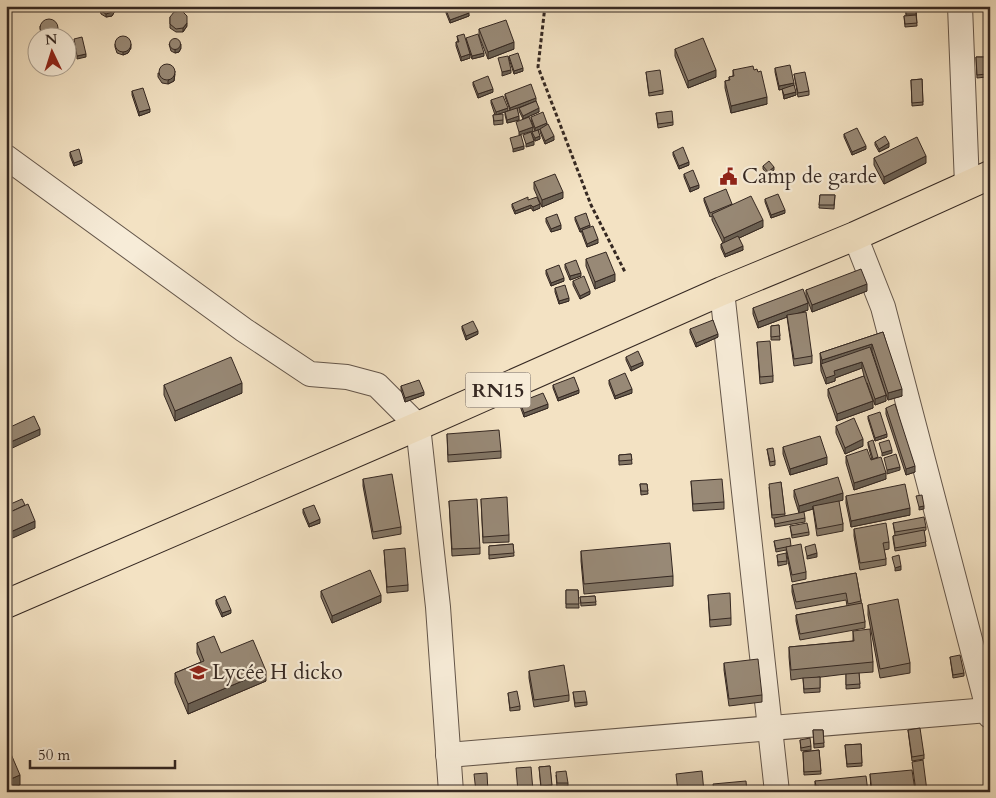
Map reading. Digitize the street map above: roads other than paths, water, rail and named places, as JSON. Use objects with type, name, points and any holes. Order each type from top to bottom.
[{"type":"main road","name":"RN15","points":[[6,604],[418,426],[722,291],[855,236],[978,180]]},
{"type":"street","points":[[960,6],[978,180]]},
{"type":"street","points":[[6,157],[244,330],[310,374],[347,377],[377,385],[418,426],[438,607],[451,792]]},
{"type":"street","points":[[448,755],[771,727],[989,713],[883,307],[855,236]]},
{"type":"street","points":[[722,291],[777,792]]},
{"type":"place","name":"Camp de garde","points":[[728,176]]},
{"type":"place","name":"Lycée H dicko","points":[[198,672]]}]
